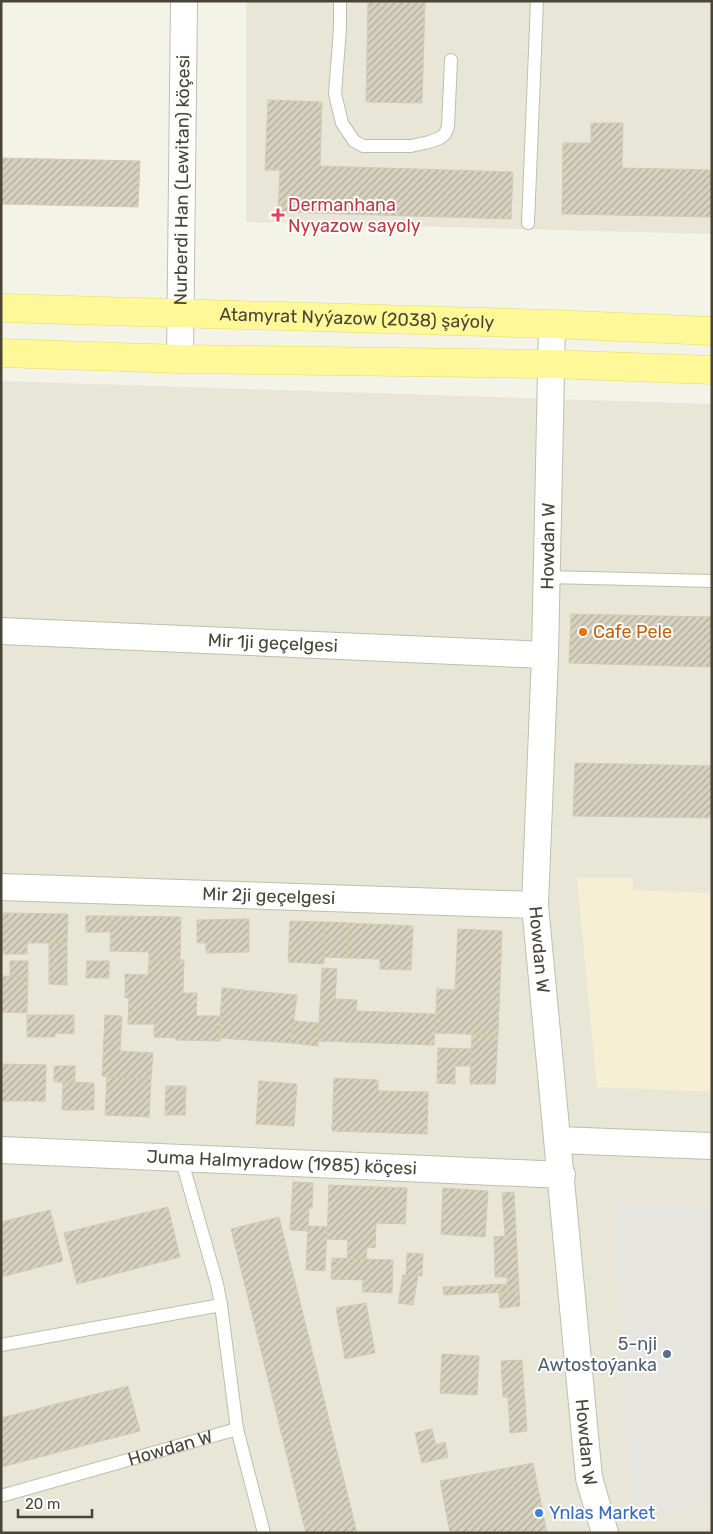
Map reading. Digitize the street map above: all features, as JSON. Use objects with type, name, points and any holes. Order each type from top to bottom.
[{"type":"main road","name":"Atamyrat Nyýazow (2038) şaýoly","points":[[1,308],[552,324],[712,331]]},
{"type":"main road","points":[[1,353],[180,359],[551,364],[712,370]]},
{"type":"street","name":"Nurberdi Han (Lewitan) köçesi","points":[[180,359],[184,1]]},
{"type":"street","name":"Howdan W","points":[[552,324],[545,655],[535,905],[562,1174],[589,1478],[605,1533]]},
{"type":"street","name":"Mir 1ji geçelgesi","points":[[1,631],[545,655]]},
{"type":"street","name":"Mir 2ji geçelgesi","points":[[1,887],[535,905]]},
{"type":"street","points":[[558,1140],[712,1146]]},
{"type":"street","name":"Juma Halmyradow (1985) köçesi","points":[[1,1150],[562,1174]]},
{"type":"lane","points":[[340,1],[335,94],[342,123],[348,134],[359,144],[363,146],[411,146],[429,142],[445,134],[448,127],[451,60]]},
{"type":"lane","points":[[528,223],[537,1]]},
{"type":"lane","points":[[547,577],[712,581]]},
{"type":"lane","points":[[181,1158],[213,1266],[221,1305],[237,1429]]},
{"type":"lane","points":[[1,1345],[221,1305]]},
{"type":"lane","name":"Howdan W","points":[[1,1496],[237,1429],[264,1533]]},
{"type":"shaded area","points":[[246,1],[712,1],[712,234],[246,222]]},
{"type":"shaded area","points":[[1,381],[712,404],[712,1533],[1,1533]]},
{"type":"shaded area","points":[[577,878],[632,878],[633,890],[712,893],[712,1092],[597,1087]]},
{"type":"shaded area","name":"5-nji Awtostoýanka","points":[[614,1204],[712,1206],[712,1502],[632,1522]]},
{"type":"building","points":[[368,1],[425,1],[422,103],[366,102]]},
{"type":"building","points":[[268,100],[322,102],[320,166],[513,172],[511,219],[278,212],[280,170],[265,170]]},
{"type":"building","points":[[591,123],[623,123],[622,168],[712,170],[712,217],[562,214],[563,143],[591,143]]},
{"type":"building","points":[[1,158],[140,161],[138,207],[1,204]]},
{"type":"building","points":[[571,614],[712,617],[712,667],[569,663]]},
{"type":"building","points":[[575,763],[712,766],[712,818],[573,816]]},
{"type":"building","points":[[1,913],[68,914],[67,943],[27,943],[27,954],[1,954]]},
{"type":"building","points":[[86,916],[111,916],[110,932],[86,932]]},
{"type":"building","points":[[111,916],[181,917],[180,961],[149,960],[149,952],[110,951]]},
{"type":"building","points":[[249,919],[249,952],[206,953],[206,943],[197,943],[197,920]]},
{"type":"building","points":[[290,921],[325,922],[324,964],[288,962]]},
{"type":"building","points":[[325,922],[349,923],[347,958],[324,957]]},
{"type":"building","points":[[349,923],[413,926],[411,970],[380,969],[380,959],[347,958]]},
{"type":"building","points":[[458,929],[502,931],[498,1035],[435,1033],[437,989],[455,990]]},
{"type":"building","points":[[49,943],[67,943],[67,985],[49,984]]},
{"type":"building","points":[[149,960],[184,960],[183,993],[197,993],[196,1016],[221,1016],[220,1041],[176,1040],[176,1038],[154,1037],[154,1024],[128,1024],[129,998],[125,998],[125,974],[148,975]]},
{"type":"building","points":[[10,961],[28,961],[28,977],[10,976]]},
{"type":"building","points":[[87,961],[109,961],[109,978],[86,978]]},
{"type":"building","points":[[322,968],[337,969],[335,999],[357,1000],[356,1011],[436,1014],[434,1045],[318,1041]]},
{"type":"building","points":[[2,976],[28,977],[27,1013],[1,1012]]},
{"type":"building","points":[[222,988],[297,995],[291,1043],[219,1038]]},
{"type":"building","points":[[27,1015],[74,1015],[74,1034],[55,1033],[55,1037],[27,1037]]},
{"type":"building","points":[[105,1015],[122,1016],[120,1051],[153,1053],[151,1079],[102,1076]]},
{"type":"building","points":[[294,1021],[319,1023],[318,1046],[291,1043]]},
{"type":"building","points":[[472,1034],[498,1035],[495,1084],[470,1084]]},
{"type":"building","points":[[438,1048],[471,1049],[471,1066],[455,1066],[455,1084],[437,1083]]},
{"type":"building","points":[[1,1064],[46,1065],[45,1101],[1,1101]]},
{"type":"building","points":[[54,1066],[75,1066],[75,1082],[54,1082]]},
{"type":"building","points":[[107,1077],[151,1079],[149,1117],[105,1115]]},
{"type":"building","points":[[334,1078],[378,1080],[378,1091],[428,1092],[427,1134],[332,1131]]},
{"type":"building","points":[[259,1081],[297,1084],[294,1126],[256,1124]]},
{"type":"building","points":[[63,1082],[94,1083],[94,1110],[62,1110]]},
{"type":"building","points":[[166,1086],[186,1086],[185,1115],[165,1115]]},
{"type":"building","points":[[293,1182],[313,1183],[312,1208],[309,1208],[308,1231],[290,1230]]},
{"type":"building","points":[[329,1185],[407,1188],[405,1224],[376,1223],[375,1248],[367,1247],[366,1259],[347,1259],[348,1240],[327,1239]]},
{"type":"building","points":[[443,1188],[488,1191],[485,1237],[441,1234]]},
{"type":"building","points":[[514,1192],[519,1291],[507,1292],[507,1277],[495,1277],[494,1237],[505,1236],[502,1193]]},
{"type":"building","points":[[168,1207],[180,1257],[77,1284],[64,1233]]},
{"type":"building","points":[[50,1210],[63,1261],[1,1277],[1,1222]]},
{"type":"building","points":[[279,1217],[357,1533],[306,1533],[231,1229]]},
{"type":"building","points":[[308,1226],[327,1227],[325,1271],[306,1270]]},
{"type":"building","points":[[407,1253],[423,1254],[422,1276],[406,1275]]},
{"type":"building","points":[[332,1258],[393,1260],[392,1293],[362,1292],[363,1280],[331,1279]]},
{"type":"building","points":[[403,1275],[418,1276],[413,1305],[398,1303]]},
{"type":"building","points":[[507,1284],[507,1292],[444,1295],[443,1287]]},
{"type":"building","points":[[519,1291],[520,1306],[500,1308],[499,1292]]},
{"type":"building","points":[[366,1303],[375,1353],[345,1359],[336,1308]]},
{"type":"building","points":[[442,1354],[479,1356],[477,1395],[440,1393]]},
{"type":"building","points":[[522,1360],[527,1431],[510,1433],[508,1397],[503,1397],[501,1361]]},
{"type":"building","points":[[128,1386],[140,1431],[1,1467],[1,1418]]},
{"type":"building","points":[[432,1429],[436,1445],[445,1442],[448,1457],[422,1463],[415,1433]]},
{"type":"building","points":[[533,1463],[547,1533],[450,1533],[440,1481]]},
{"type":"place","name":"Dermanhana Nyyazow sayoly","points":[[278,215]]},
{"type":"place","name":"Cafe Pele","points":[[583,632]]},
{"type":"place","name":"5-nji Awtostoýanka","points":[[667,1354]]},
{"type":"place","name":"Ynlas Market","points":[[539,1513]]}]
